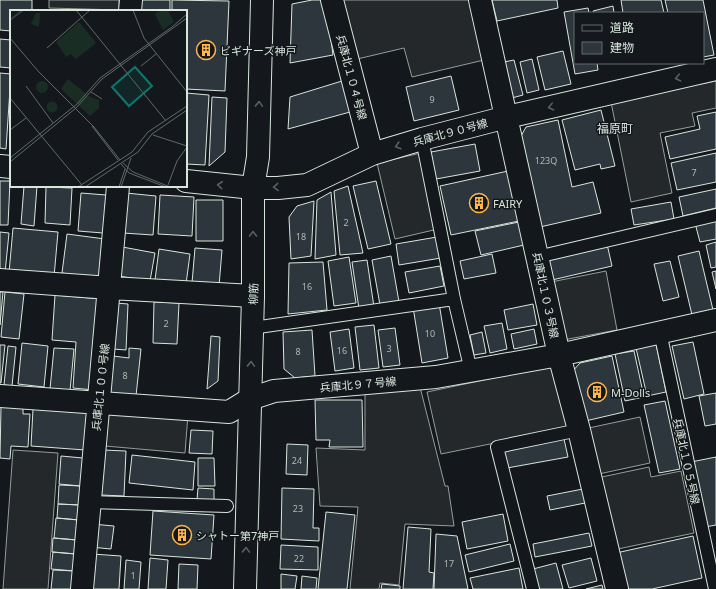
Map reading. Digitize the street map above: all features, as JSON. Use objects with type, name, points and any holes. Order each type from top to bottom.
[{"type":"street","points":[[130,10],[131,0]]},
{"type":"street","name":"柳筋","points":[[244,589],[253,296],[253,188],[258,157],[262,0]]},
{"type":"street","name":"兵庫北１０４号線","points":[[332,0],[372,154]]},
{"type":"street","name":"兵庫北１０３号線","points":[[480,0],[559,355],[579,430],[617,589]]},
{"type":"street","name":"兵庫北９０号線","points":[[187,181],[253,188],[278,188],[307,185],[372,154],[422,139],[506,117],[716,69]]},
{"type":"street","points":[[0,166],[10,167]]},
{"type":"street","name":"兵庫北１００号線","points":[[82,589],[118,187]]},
{"type":"street","points":[[0,280],[253,296]]},
{"type":"street","name":"兵庫北９７号線","points":[[0,396],[229,412],[250,399],[274,391],[436,377],[559,355],[716,320]]},
{"type":"lane","points":[[422,139],[454,298],[471,371]]},
{"type":"lane","points":[[538,257],[716,215]]},
{"type":"lane","points":[[252,328],[454,298]]},
{"type":"lane","name":"兵庫北１０５号線","points":[[660,332],[715,589]]},
{"type":"lane","points":[[533,589],[497,447],[579,430]]},
{"type":"lane","points":[[89,502],[227,506]]},
{"type":"shaded area","points":[[49,0],[119,0],[119,10],[49,8]]},
{"type":"shaded area","points":[[338,0],[469,0],[484,60],[412,77],[404,48],[353,60]]},
{"type":"shaded area","points":[[716,81],[716,108],[692,113],[695,126],[660,133],[672,193],[631,202],[611,102]]},
{"type":"shaded area","points":[[421,153],[438,229],[395,239],[377,163]]},
{"type":"shaded area","points":[[606,271],[617,330],[563,340],[551,282]]},
{"type":"shaded area","points":[[555,365],[568,428],[441,454],[427,392]]},
{"type":"shaded area","points":[[420,387],[445,486],[448,486],[454,526],[405,524],[399,585],[380,583],[379,589],[350,589],[358,507],[320,506],[316,448],[365,450],[365,389]]},
{"type":"shaded area","points":[[108,408],[188,414],[185,453],[105,446]]},
{"type":"shaded area","points":[[640,417],[650,463],[594,475],[584,429]]},
{"type":"shaded area","points":[[13,450],[58,453],[48,589],[3,589]]},
{"type":"shaded area","points":[[649,467],[651,477],[681,471],[694,533],[613,550],[597,478]]},
{"type":"building","points":[[0,0],[32,0],[32,10],[10,10],[10,31],[0,30]]},
{"type":"building","points":[[137,0],[170,0],[170,10],[136,10]]},
{"type":"building","name":"ビギナーズ神戸","points":[[172,0],[229,1],[225,91],[187,89],[187,10],[172,10]]},
{"type":"building","points":[[312,0],[326,0],[333,55],[290,63],[292,4]]},
{"type":"building","points":[[492,0],[557,0],[558,8],[497,21]]},
{"type":"building","points":[[621,0],[661,0],[664,12],[623,12]]},
{"type":"building","points":[[665,0],[703,0],[714,55],[704,57],[704,12],[668,12]]},
{"type":"building","points":[[613,6],[614,12],[594,12]]},
{"type":"building","points":[[588,8],[589,12],[574,12],[574,64],[597,64],[598,70],[575,74],[564,12]]},
{"type":"building","points":[[0,39],[10,40],[10,68],[0,67]]},
{"type":"building","points":[[563,51],[571,84],[545,90],[537,57]]},
{"type":"building","points":[[532,59],[539,90],[527,93],[520,62]]},
{"type":"building","points":[[514,60],[523,95],[508,99],[499,63]]},
{"type":"building","points":[[0,73],[10,74],[10,89],[6,149],[0,148]]},
{"type":"building","points":[[451,76],[459,110],[414,121],[406,87]]},
{"type":"building","points":[[342,81],[350,112],[288,129],[290,97]]},
{"type":"building","points":[[187,93],[209,95],[205,165],[187,164]]},
{"type":"building","points":[[212,97],[227,98],[225,152],[209,166]]},
{"type":"building","points":[[601,110],[615,166],[601,169],[600,164],[575,170],[562,120]]},
{"type":"building","points":[[716,112],[716,149],[670,159],[665,137],[700,129],[697,116]]},
{"type":"building","points":[[558,120],[572,187],[593,182],[601,213],[540,227],[520,138],[526,127]]},
{"type":"building","points":[[475,144],[480,171],[436,179],[431,152]]},
{"type":"building","points":[[716,153],[716,182],[677,190],[671,163]]},
{"type":"building","name":"FAIRY","points":[[508,171],[519,221],[451,235],[440,186]]},
{"type":"building","points":[[0,181],[10,181],[8,225],[0,225]]},
{"type":"building","points":[[376,181],[391,244],[368,249],[353,186]]},
{"type":"building","points":[[348,186],[363,253],[340,255],[334,191]]},
{"type":"building","points":[[24,187],[37,187],[34,226],[21,224]]},
{"type":"building","points":[[46,187],[72,188],[70,225],[45,223]]},
{"type":"building","points":[[716,189],[716,208],[683,216],[679,197]]},
{"type":"building","points":[[331,192],[336,255],[315,259],[317,200]]},
{"type":"building","points":[[81,193],[106,195],[103,233],[78,231]]},
{"type":"building","points":[[126,193],[156,196],[153,235],[123,233]]},
{"type":"building","points":[[160,195],[194,197],[192,236],[158,234]]},
{"type":"building","points":[[196,200],[223,200],[223,241],[196,241]]},
{"type":"building","points":[[314,201],[311,256],[291,259],[289,217],[297,206]]},
{"type":"building","points":[[671,202],[674,219],[634,225],[631,209]]},
{"type":"building","points":[[716,219],[716,239],[700,242],[695,223]]},
{"type":"building","points":[[519,222],[524,245],[481,255],[475,231]]},
{"type":"building","points":[[13,228],[58,232],[54,277],[9,273]]},
{"type":"building","points":[[0,232],[9,233],[5,273],[0,273]]},
{"type":"building","points":[[67,234],[105,239],[100,278],[62,273]]},
{"type":"building","points":[[437,237],[441,258],[399,265],[396,244]]},
{"type":"building","points":[[716,242],[716,267],[711,268],[706,245]]},
{"type":"building","points":[[607,244],[612,266],[552,280],[547,258]]},
{"type":"building","points":[[117,246],[155,253],[150,281],[112,275]]},
{"type":"building","points":[[195,248],[222,250],[219,286],[192,283]]},
{"type":"building","points":[[159,249],[190,254],[186,284],[155,280]]},
{"type":"building","points":[[699,251],[713,310],[692,315],[678,256]]},
{"type":"building","points":[[492,254],[496,273],[464,279],[460,261]]},
{"type":"building","points":[[391,256],[399,302],[380,305],[372,260]]},
{"type":"building","points":[[349,257],[356,303],[334,306],[328,261]]},
{"type":"building","points":[[367,260],[374,307],[359,309],[352,262]]},
{"type":"building","points":[[670,261],[679,297],[663,301],[654,264]]},
{"type":"building","points":[[323,262],[327,310],[288,314],[289,263]]},
{"type":"building","points":[[440,266],[444,286],[409,293],[405,272]]},
{"type":"building","points":[[716,271],[716,289],[712,272]]},
{"type":"building","points":[[0,292],[3,292],[0,325]]},
{"type":"building","points":[[5,292],[24,294],[19,339],[1,337]]},
{"type":"building","points":[[55,295],[101,299],[94,390],[73,388],[76,342],[52,340]]},
{"type":"building","points":[[154,302],[179,303],[177,344],[153,343]]},
{"type":"building","points":[[116,303],[128,304],[126,350],[113,349]]},
{"type":"building","points":[[439,303],[448,358],[422,363],[413,307]]},
{"type":"building","points":[[533,304],[537,325],[508,330],[504,310]]},
{"type":"building","points":[[502,323],[507,349],[490,353],[484,326]]},
{"type":"building","points":[[374,325],[379,368],[360,370],[355,327]]},
{"type":"building","points":[[395,328],[400,365],[383,367],[378,330]]},
{"type":"building","points":[[349,329],[354,368],[335,371],[330,332]]},
{"type":"building","points":[[534,329],[537,344],[514,349],[511,334]]},
{"type":"building","points":[[312,330],[315,376],[295,378],[284,369],[283,332]]},
{"type":"building","points":[[482,332],[486,353],[474,355],[470,335]]},
{"type":"building","points":[[211,336],[220,337],[218,381],[207,389]]},
{"type":"building","points":[[693,342],[704,394],[684,399],[672,346]]},
{"type":"building","points":[[22,343],[48,346],[44,387],[18,384]]},
{"type":"building","points":[[656,344],[666,392],[647,396],[636,348]]},
{"type":"building","points":[[0,345],[5,345],[1,383],[0,383]]},
{"type":"building","points":[[8,346],[16,347],[12,386],[4,385]]},
{"type":"building","points":[[54,348],[74,349],[70,391],[50,389]]},
{"type":"building","points":[[129,348],[141,349],[136,396],[110,393],[113,356],[129,358]]},
{"type":"building","points":[[634,351],[644,397],[625,401],[615,354]]},
{"type":"building","name":"M-Dolls","points":[[612,356],[624,412],[581,422],[571,373],[580,363]]},
{"type":"building","points":[[716,393],[716,424],[705,426],[699,396]]},
{"type":"building","points":[[315,400],[362,400],[363,447],[329,447],[330,440],[316,440]]},
{"type":"building","points":[[665,401],[680,469],[659,473],[644,405]]},
{"type":"building","points":[[1,406],[23,408],[23,414],[30,414],[28,447],[11,446],[10,459],[0,458]]},
{"type":"building","points":[[33,409],[87,413],[85,450],[31,446]]},
{"type":"building","points":[[191,430],[213,431],[212,454],[189,453]]},
{"type":"building","points":[[564,439],[568,457],[507,468],[504,450]]},
{"type":"building","points":[[287,444],[308,445],[307,475],[286,474]]},
{"type":"building","points":[[103,450],[126,451],[124,496],[101,495]]},
{"type":"building","points":[[132,455],[195,462],[193,490],[129,483]]},
{"type":"building","points":[[61,456],[83,458],[81,486],[59,484]]},
{"type":"building","points":[[716,457],[716,525],[705,527],[691,462]]},
{"type":"building","points":[[198,458],[214,458],[215,486],[198,486]]},
{"type":"building","points":[[59,485],[81,486],[80,505],[58,504]]},
{"type":"building","points":[[198,488],[214,489],[214,500],[197,500]]},
{"type":"building","points":[[282,488],[314,489],[313,528],[319,528],[319,541],[281,539]]},
{"type":"building","points":[[583,489],[585,503],[550,510],[547,496]]},
{"type":"building","points":[[58,504],[80,505],[79,520],[57,518]]},
{"type":"building","name":"シャトー第7神戸","points":[[153,511],[214,515],[211,559],[150,555]]},
{"type":"building","points":[[326,512],[355,515],[347,589],[318,589]]},
{"type":"building","points":[[503,514],[508,541],[467,549],[462,522]]},
{"type":"building","points":[[56,518],[79,520],[77,540],[54,538]]},
{"type":"building","points":[[92,524],[114,526],[111,549],[90,547]]},
{"type":"building","points":[[408,527],[431,529],[429,572],[434,573],[433,589],[403,589]]},
{"type":"building","points":[[589,533],[592,546],[535,557],[533,544]]},
{"type":"building","points":[[436,534],[457,536],[468,589],[434,589]]},
{"type":"building","points":[[693,536],[702,578],[652,589],[624,589],[616,553]]},
{"type":"building","points":[[53,538],[77,540],[76,554],[52,552]]},
{"type":"building","points":[[510,544],[514,561],[469,572],[465,555]]},
{"type":"building","points":[[281,545],[318,547],[318,570],[280,569]]},
{"type":"building","points":[[53,552],[76,554],[75,571],[51,569]]},
{"type":"building","points":[[92,554],[121,556],[119,589],[89,589]]},
{"type":"building","points":[[150,558],[168,560],[166,589],[148,589]]},
{"type":"building","points":[[591,558],[597,581],[569,588],[562,565]]},
{"type":"building","points":[[126,560],[141,562],[139,589],[124,589]]},
{"type":"building","points":[[556,563],[563,589],[538,589],[533,569]]},
{"type":"building","points":[[179,564],[198,565],[197,589],[178,589]]},
{"type":"building","points":[[519,568],[523,589],[473,589],[470,578]]},
{"type":"building","points":[[53,570],[75,571],[74,589],[51,589]]},
{"type":"building","points":[[281,574],[297,576],[295,589],[281,589]]},
{"type":"building","points":[[302,576],[317,578],[316,589],[301,589]]},
{"type":"building","points":[[382,584],[400,586],[400,589],[381,589]]},
{"type":"building","points":[[602,585],[603,589],[586,589]]},
{"type":"place","name":"ビギナーズ神戸","points":[[206,50]]},
{"type":"place","name":"FAIRY","points":[[479,203]]},
{"type":"place","name":"M-Dolls","points":[[597,392]]},
{"type":"place","name":"シャトー第7神戸","points":[[182,535]]},
{"type":"district","name":"福原町","points":[[615,128]]}]
